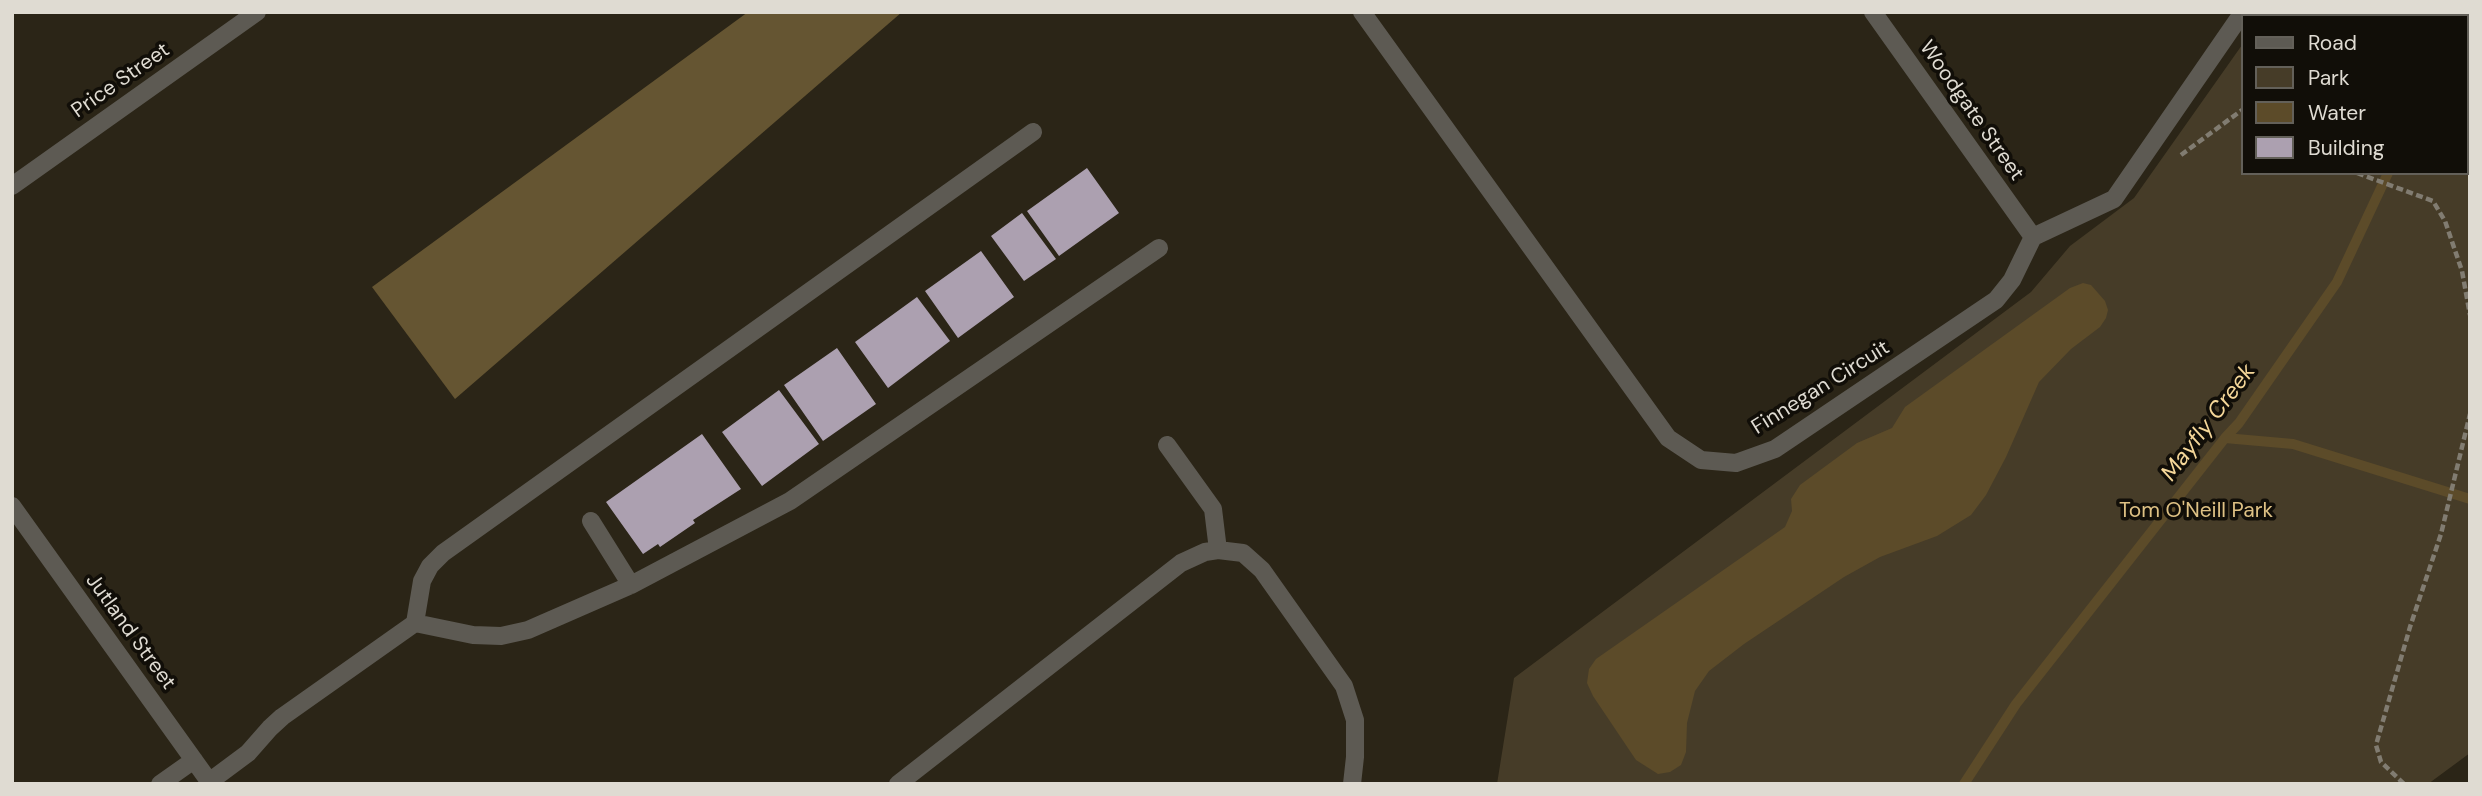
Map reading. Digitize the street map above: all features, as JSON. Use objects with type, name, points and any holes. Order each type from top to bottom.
[{"type":"street","name":"Price Street","points":[[12,186],[257,12]]},
{"type":"street","name":"Finnegan Circuit","points":[[1362,12],[1668,438],[1701,460],[1736,463],[1775,449],[1787,441],[1996,300],[2012,281],[2033,237]]},
{"type":"street","name":"Woodgate Street","points":[[1873,12],[2033,237]]},
{"type":"street","points":[[2033,237],[2114,199],[2240,16]]},
{"type":"street","points":[[210,783],[248,753],[282,717],[415,623],[422,581],[430,566],[443,554],[1033,132]]},
{"type":"street","points":[[415,623],[472,635],[501,636],[528,631],[631,585],[790,501],[1159,248]]},
{"type":"street","points":[[1167,444],[1213,509],[1218,550]]},
{"type":"street","name":"Jutland Street","points":[[12,506],[210,783]]},
{"type":"street","points":[[592,521],[631,585]]},
{"type":"street","points":[[898,784],[1181,563],[1205,552],[1218,550],[1232,550],[1253,560],[1339,678],[1355,720],[1352,784]]},
{"type":"street","points":[[160,784],[194,760]]},
{"type":"path","points":[[2360,175],[2433,201],[2445,221],[2462,271],[2470,314]]},
{"type":"path","points":[[2404,784],[2381,762],[2376,745],[2410,626],[2441,534],[2470,414]]},
{"type":"green space","name":"Tom O'Neill Park","points":[[2470,12],[2470,753],[2428,784],[1497,784],[1514,678],[2031,292],[2070,246],[2134,198],[2240,48],[2240,175],[2468,175],[2468,14],[2264,14]]},
{"type":"shaded area","points":[[748,12],[902,12],[455,399],[372,287]]},
{"type":"water","points":[[2083,283],[2091,285],[2105,301],[2108,310],[2106,318],[2100,327],[2071,349],[2039,382],[2006,457],[1986,495],[1971,515],[1937,536],[1880,557],[1844,577],[1744,644],[1709,671],[1695,691],[1687,723],[1686,752],[1681,765],[1670,772],[1658,774],[1636,760],[1587,683],[1589,669],[1596,659],[1785,527],[1792,511],[1791,499],[1800,485],[1857,443],[1892,428],[1905,407],[2070,288]]},
{"type":"building","points":[[1087,168],[1119,213],[1059,256],[1027,211]]},
{"type":"building","points":[[1022,213],[1056,259],[1024,281],[991,236]]},
{"type":"building","points":[[981,251],[1014,297],[958,338],[925,291]]},
{"type":"building","points":[[917,297],[950,341],[888,388],[855,342]]},
{"type":"building","points":[[837,348],[876,404],[823,441],[784,385]]},
{"type":"building","points":[[779,390],[819,444],[762,486],[722,432]]},
{"type":"building","points":[[702,434],[741,489],[693,520],[695,523],[660,547],[658,544],[643,554],[606,502]]},
{"type":"waterway","name":"Mayfly Creek","points":[[1964,784],[2016,704],[2239,423],[2337,282],[2387,175]]},
{"type":"waterway","points":[[2225,438],[2293,444],[2470,499]]}]
